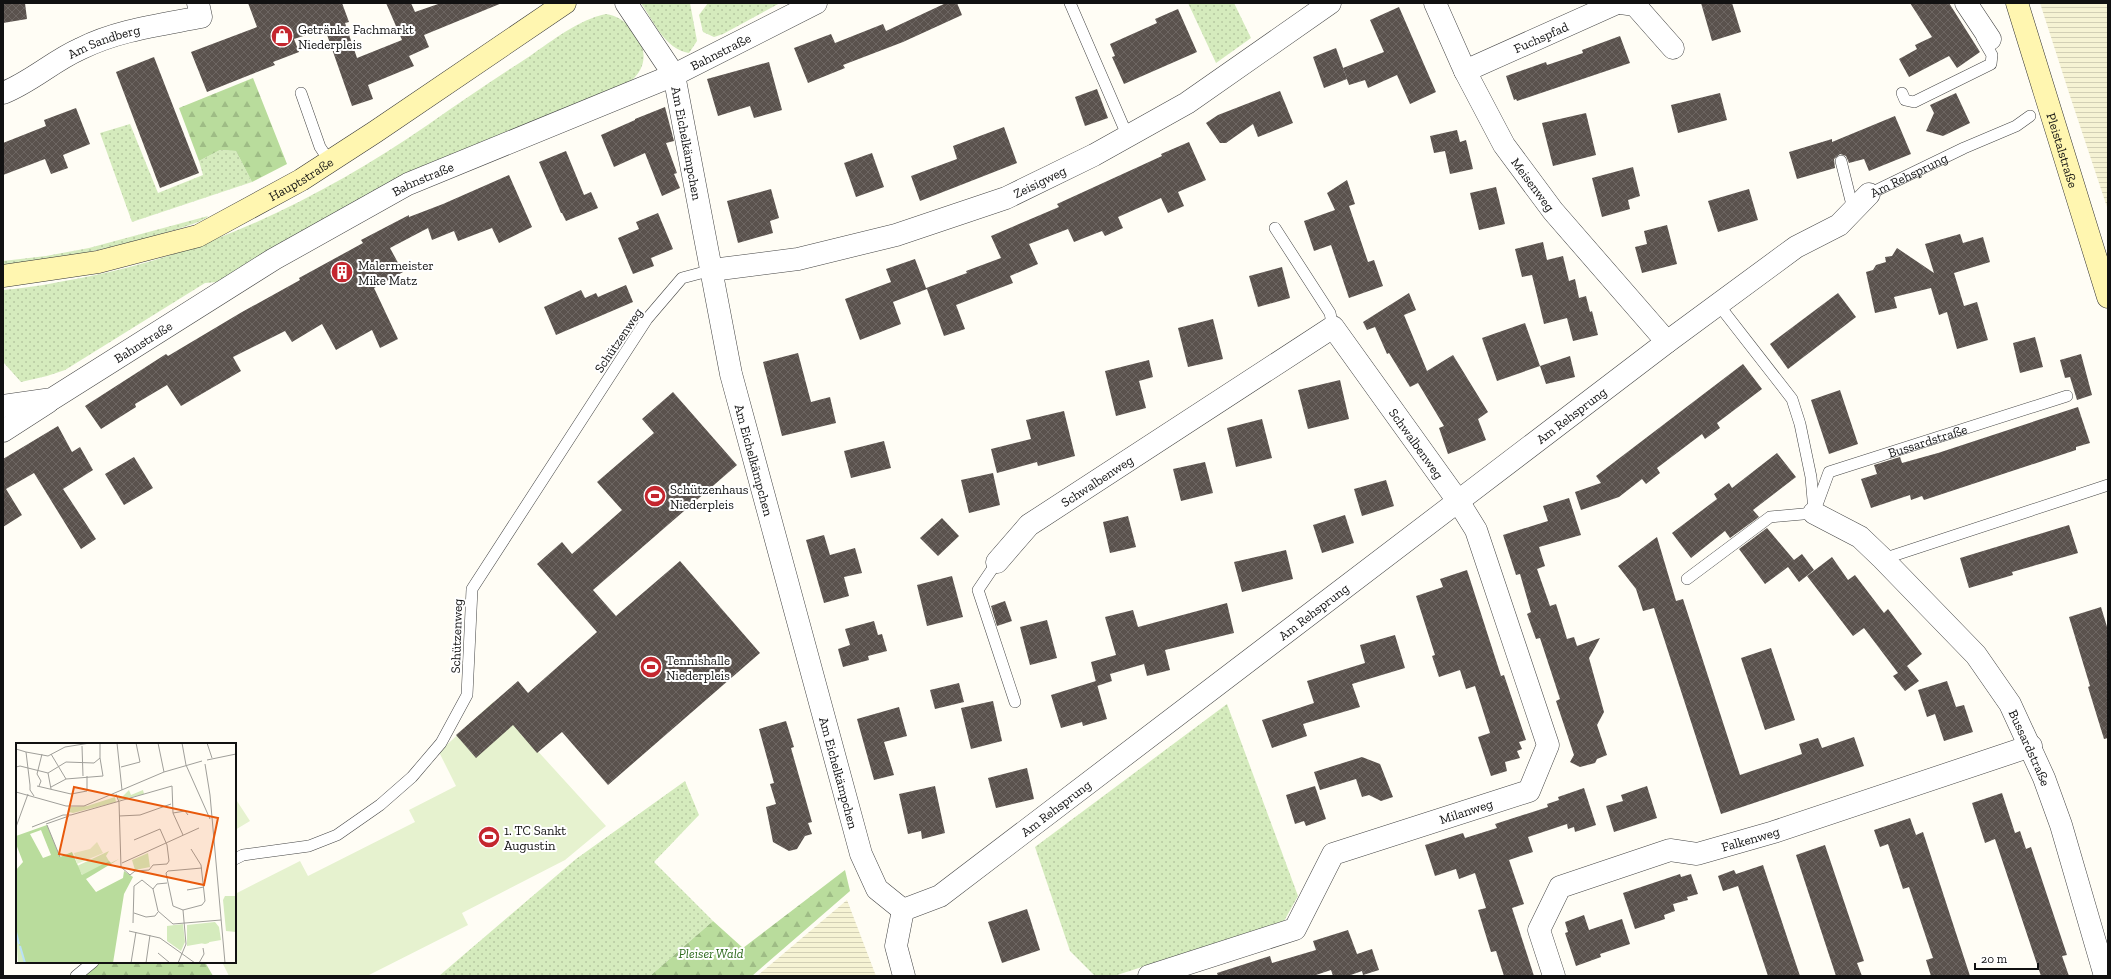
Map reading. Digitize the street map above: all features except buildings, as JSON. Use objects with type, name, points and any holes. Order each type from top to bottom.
[{"type":"main road","name":"Pleistalstraße","points":[[2017,3],[2108,297]]},
{"type":"main road","name":"Hauptstraße","points":[[3,276],[98,262],[198,236],[301,180],[330,162],[551,8]]},
{"type":"street","name":"Am Sandberg","points":[[3,93],[19,87],[79,49],[122,32],[201,17],[198,3]]},
{"type":"street","name":"Am Eichelkämpchen","points":[[626,3],[674,75],[731,374],[861,854],[877,889],[903,910]]},
{"type":"street","name":"Bahnstraße","points":[[3,432],[274,259],[408,184],[674,75],[816,3]]},
{"type":"street","name":"Zeisigweg","points":[[712,270],[798,259],[904,233],[1006,198],[1128,137],[1187,103],[1330,3]]},
{"type":"street","name":"Meisenweg","points":[[1435,3],[1465,71],[1504,146],[1548,205],[1667,342]]},
{"type":"street","name":"Fuchspfad","points":[[1465,71],[1617,3]]},
{"type":"street","points":[[1621,3],[1635,5],[1673,48]]},
{"type":"street","points":[[1966,3],[1987,35]]},
{"type":"street","name":"Am Rehsprung","points":[[903,910],[940,896],[1667,342],[1796,247],[1839,225],[1868,194]]},
{"type":"street","name":"Schwalbenweg","points":[[997,562],[1029,525],[1333,326],[1458,501]]},
{"type":"street","name":"Bahnstraße","points":[[3,406],[52,400]]},
{"type":"street","name":"Milanweg","points":[[1149,976],[1296,929],[1333,854],[1529,791],[1548,745],[1476,530],[1458,501]]},
{"type":"street","name":"Bussardstraße","points":[[1814,513],[1860,537],[1883,559],[1976,655],[2010,704],[2031,746],[2061,825],[2105,976]]},
{"type":"street","name":"Falkenweg","points":[[1554,976],[1539,930],[1560,887],[1670,850],[1697,854],[1774,832],[2031,746]]},
{"type":"street","points":[[903,910],[896,946],[904,976]]},
{"type":"lane","points":[[1070,3],[1128,137]]},
{"type":"lane","points":[[1902,93],[1905,100],[1914,102],[1991,64],[1992,55],[1982,38],[1987,35]]},
{"type":"lane","points":[[301,93],[320,148],[330,162]]},
{"type":"lane","name":"Am Rehsprung","points":[[1868,194],[1964,148],[2016,126],[2030,116]]},
{"type":"lane","points":[[1841,161],[1854,209]]},
{"type":"lane","name":"Schwalbenweg","points":[[1275,228],[1330,312],[1333,326]]},
{"type":"lane","name":"Schützenweg","points":[[236,859],[244,855],[309,846],[336,835],[380,805],[412,777],[441,743],[468,695],[472,589],[647,319],[682,278],[712,270]]},
{"type":"lane","points":[[1688,579],[1770,517],[1814,513],[1811,477],[1800,424],[1792,398],[1718,304]]},
{"type":"lane","name":"Bussardstraße","points":[[1814,513],[1829,472],[2067,396]]},
{"type":"lane","points":[[1883,559],[2108,486]]},
{"type":"lane","name":"Schwalbenweg","points":[[997,562],[978,590],[1015,702]]},
{"type":"lane","points":[[76,976],[92,963]]},
{"type":"shaded area","points":[[2040,3],[2108,3],[2108,210],[2070,96]]},
{"type":"shaded area","points":[[847,900],[876,976],[757,976]]},
{"type":"green space","points":[[641,3],[690,3],[697,41],[689,53],[673,46],[661,34]]},
{"type":"green space","points":[[708,3],[780,3],[723,34],[714,37],[703,32],[699,15]]},
{"type":"green space","points":[[1188,3],[1234,3],[1251,38],[1216,63]]},
{"type":"green space","points":[[606,14],[625,22],[639,38],[643,48],[644,58],[641,68],[635,77],[627,83],[410,172],[217,282],[205,283],[65,370],[21,382],[4,363],[3,290],[55,283],[133,266],[178,253],[222,237],[265,218],[349,175],[429,124],[566,31],[586,21]]},
{"type":"green space","points":[[253,78],[287,164],[252,182],[236,151],[220,150],[199,161],[179,108]]},
{"type":"green space","points":[[130,124],[158,193],[203,175],[199,161],[220,150],[236,151],[252,182],[132,222],[100,133]]},
{"type":"green space","points":[[208,216],[201,221],[185,227],[112,247],[57,259],[3,265],[3,261],[46,256],[89,248]]},
{"type":"green space","name":"1. TC Sankt Augustin","points":[[493,702],[606,826],[565,860],[462,913],[468,925],[367,976],[229,976],[222,963],[236,963],[236,893],[300,861],[308,876],[415,822],[409,810],[456,786],[439,752]]},
{"type":"green space","points":[[1227,704],[1298,896],[1284,921],[1114,976],[1095,976],[1070,951],[1035,847]]},
{"type":"green space","points":[[685,781],[699,815],[654,862],[713,921],[650,976],[439,976],[576,859]]},
{"type":"green space","points":[[236,800],[250,821],[236,829]]},
{"type":"green space","name":"Pleiser Wald","points":[[845,870],[850,891],[752,976],[650,976],[713,921],[743,948]]},
{"type":"green space","points":[[92,963],[206,963],[213,976],[76,976]]},
{"type":"place","name":"Getränke Fachmarkt Niederpleis","points":[[282,36]]},
{"type":"place","name":"Malermeister Mike Matz","points":[[342,272]]},
{"type":"place","name":"Schützenhaus Niederpleis","points":[[655,496]]},
{"type":"place","name":"Tennishalle Niederpleis","points":[[651,667]]},
{"type":"place","name":"1. TC Sankt Augustin","points":[[489,837]]}]
